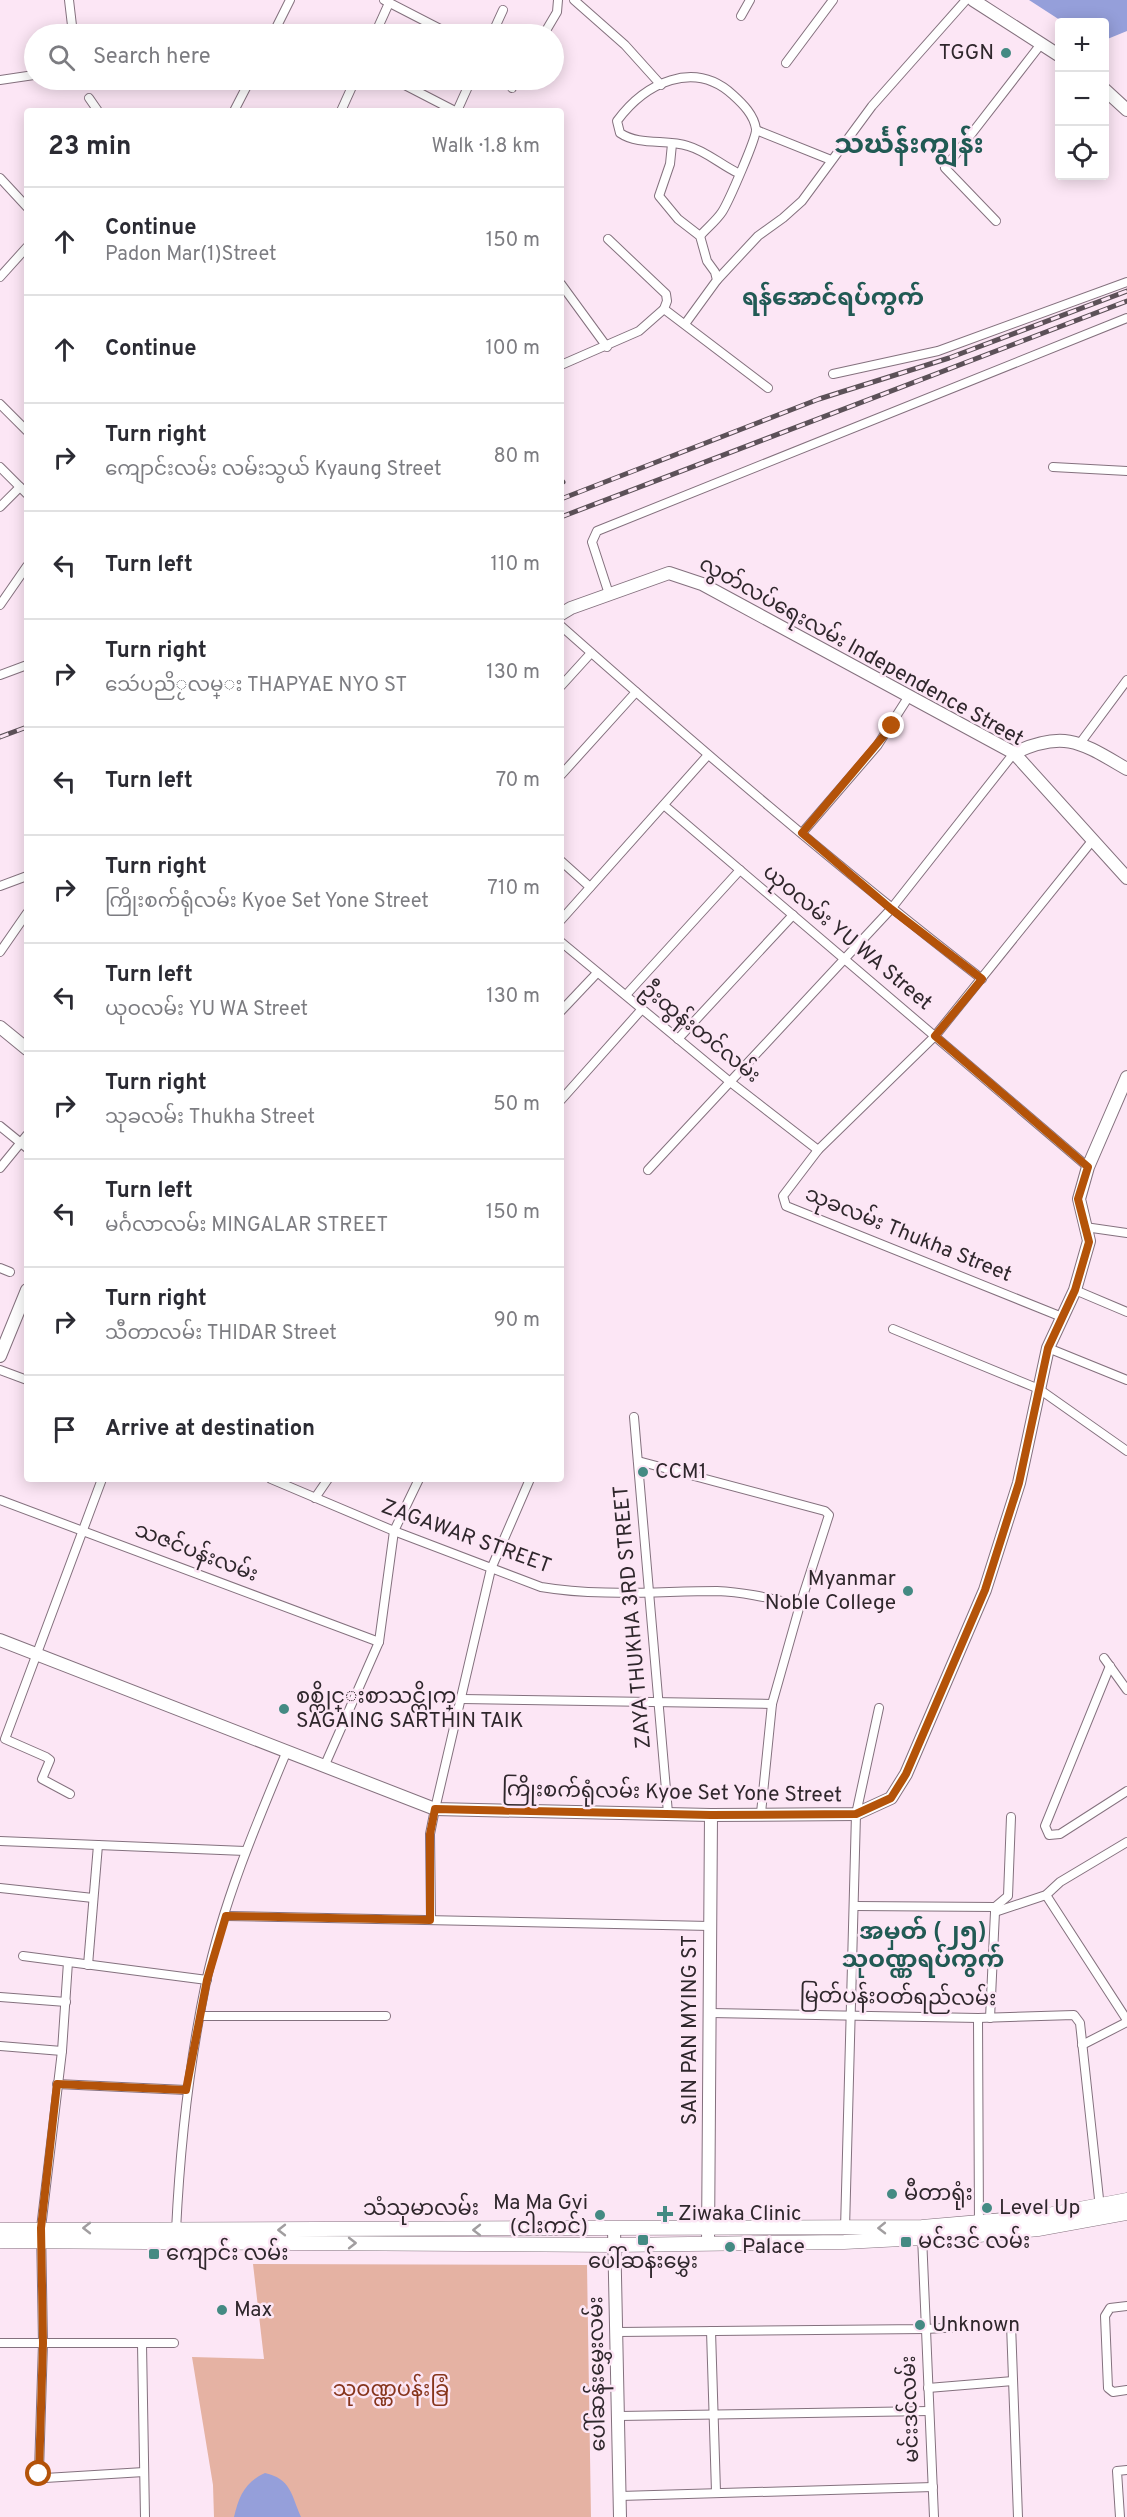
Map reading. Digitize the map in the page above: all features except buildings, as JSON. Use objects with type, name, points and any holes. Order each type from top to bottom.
[{"type":"main road","name":"သံသုမာလမ်း","points":[[1101,2213],[1127,2200]]},
{"type":"main road","name":"သံသုမာလမ်း","points":[[0,2230],[41,2234],[615,2245],[708,2244],[979,2229],[1037,2217],[1127,2213]]},
{"type":"main road","name":"သံသုမာလမ်း","points":[[176,2235],[708,2229],[844,2235]]},
{"type":"main road","name":"သံသုမာလမ်း","points":[[0,2241],[41,2234]]},
{"type":"street","points":[[69,0],[72,24]]},
{"type":"street","points":[[278,24],[290,0]]},
{"type":"street","points":[[550,24],[557,12],[558,0]]},
{"type":"street","points":[[574,0],[625,45],[662,85]]},
{"type":"street","points":[[741,16],[750,0]]},
{"type":"street","points":[[786,63],[833,0]]},
{"type":"street","points":[[685,324],[717,280],[758,236],[802,201],[872,106],[966,0]]},
{"type":"street","points":[[973,0],[1055,53]]},
{"type":"street","points":[[379,24],[387,2],[430,24]]},
{"type":"street","points":[[497,24],[503,10]]},
{"type":"street","points":[[996,221],[945,168],[1041,44]]},
{"type":"street","points":[[700,236],[725,206],[738,173],[753,145],[756,130],[752,116],[723,85],[707,78],[689,75],[662,85],[627,108],[617,121],[620,133],[629,140],[672,144],[676,142],[692,147],[738,173]]},
{"type":"street","points":[[0,80],[24,76]]},
{"type":"street","points":[[236,108],[245,90]]},
{"type":"street","points":[[342,108],[350,90]]},
{"type":"street","points":[[415,90],[450,108]]},
{"type":"street","points":[[457,108],[466,90]]},
{"type":"street","points":[[1109,94],[1127,110]]},
{"type":"street","points":[[89,98],[96,108]]},
{"type":"street","points":[[756,130],[831,160]]},
{"type":"street","points":[[672,144],[670,164],[660,196],[678,219],[700,236],[701,245],[717,280]]},
{"type":"street","points":[[2,183],[24,204]]},
{"type":"street","points":[[564,364],[607,347],[639,331],[664,309],[667,302],[666,294],[608,239]]},
{"type":"street","points":[[0,277],[24,250]]},
{"type":"street","points":[[833,374],[938,351],[1127,282]]},
{"type":"street","points":[[564,288],[607,347]]},
{"type":"street","points":[[564,300],[570,297]]},
{"type":"street","points":[[664,309],[768,388]]},
{"type":"street","points":[[564,612],[609,594],[592,542],[597,531],[1127,318]]},
{"type":"street","points":[[0,404],[24,427]]},
{"type":"street","points":[[0,466],[24,491],[0,507]]},
{"type":"street","points":[[1053,468],[1127,471]]},
{"type":"street","points":[[0,605],[24,570]]},
{"type":"street","name":"လွတ်လပ်ရေးလမ်း Independence Street","points":[[609,594],[669,573],[702,584],[1014,753],[1127,878]]},
{"type":"street","points":[[564,629],[708,755],[891,909],[982,979]]},
{"type":"street","points":[[564,683],[591,653]]},
{"type":"street","points":[[0,675],[24,666]]},
{"type":"street","points":[[1081,742],[1127,680]]},
{"type":"street","points":[[564,772],[636,692]]},
{"type":"street","points":[[802,833],[877,746],[909,696]]},
{"type":"street","points":[[648,1170],[891,909],[1014,753],[1034,743],[1081,742],[1127,769]]},
{"type":"street","points":[[564,917],[665,806],[708,755]]},
{"type":"street","name":"ယုဝလမ်း YU WA Street","points":[[665,806],[1088,1167]]},
{"type":"street","name":"သုခလမ်း Thukha Street","points":[[1062,1317],[786,1206],[783,1196],[818,1150],[935,1036],[1092,841]]},
{"type":"street","points":[[564,864],[590,887]]},
{"type":"street","points":[[626,995],[740,870]]},
{"type":"street","points":[[0,886],[24,877]]},
{"type":"street","points":[[678,1039],[793,915]]},
{"type":"street","points":[[0,952],[24,917]]},
{"type":"street","name":"ဦးထွန်းတင်လမ်း","points":[[564,945],[729,1081],[818,1150]]},
{"type":"street","points":[[564,1008],[597,974]]},
{"type":"street","points":[[564,1097],[642,1009]]},
{"type":"street","points":[[0,1027],[24,1047]]},
{"type":"street","name":"ကြိုးစက်ရုံလမ်း Kyoe Set Yone Street","points":[[0,1640],[435,1809],[711,1815],[856,1814],[891,1798],[906,1774],[985,1590],[1019,1483],[1048,1348],[1075,1290],[1089,1242],[1078,1199],[1088,1167],[1127,1077]]},
{"type":"street","points":[[0,1126],[24,1145],[0,1168]]},
{"type":"street","points":[[1085,1227],[1127,1233]]},
{"type":"street","points":[[0,1268],[10,1272]]},
{"type":"street","points":[[1075,1290],[1127,1312]]},
{"type":"street","points":[[0,1356],[24,1297]]},
{"type":"street","points":[[893,1329],[1039,1389],[1127,1451]]},
{"type":"street","points":[[1048,1348],[1127,1380]]},
{"type":"street","points":[[0,1370],[24,1379]]},
{"type":"street","name":"ZAYA THUKHA 3RD STREET","points":[[634,1417],[668,1813]]},
{"type":"street","points":[[638,1461],[825,1511],[829,1515],[772,1704],[761,1813]]},
{"type":"street","points":[[70,1794],[42,1779],[50,1760],[5,1739],[101,1482]]},
{"type":"street","name":"ZAGAWAR STREET","points":[[278,1482],[525,1583],[565,1591],[648,1593],[719,1591],[800,1605]]},
{"type":"street","points":[[315,1498],[326,1482]]},
{"type":"street","points":[[324,1767],[379,1642],[394,1531],[418,1482]]},
{"type":"street","points":[[430,1920],[430,1834],[435,1809],[492,1569],[529,1482]]},
{"type":"street","name":"သဇင်ပန်းလမ်း","points":[[0,1500],[83,1529],[379,1642]]},
{"type":"street","points":[[1104,1658],[1127,1690]]},
{"type":"street","points":[[1110,1666],[1045,1826],[1049,1835],[1060,1834],[1127,1791]]},
{"type":"street","points":[[462,1699],[772,1704]]},
{"type":"street","points":[[844,2235],[856,1814],[879,1708]]},
{"type":"street","points":[[176,2235],[186,2090],[207,1980],[245,1851],[286,1753]]},
{"type":"street","name":"SAIN PAN MYING ST","points":[[708,2244],[711,1815]]},
{"type":"street","points":[[990,2018],[995,1909],[1008,1896],[1011,1817]]},
{"type":"street","points":[[0,1841],[245,1851]]},
{"type":"street","points":[[855,1906],[995,1909],[1046,1895],[1060,1882],[1127,1842]]},
{"type":"street","points":[[88,1965],[98,1845]]},
{"type":"street","points":[[0,1888],[93,1898]]},
{"type":"street","points":[[1046,1895],[1127,2021],[1082,2045],[1101,2213]]},
{"type":"street","points":[[226,1916],[710,1926]]},
{"type":"street","points":[[23,1956],[207,1980]]},
{"type":"street","points":[[68,1962],[62,2051],[41,2234],[43,2343],[39,2471],[45,2478],[144,2472]]},
{"type":"street","points":[[0,1997],[66,2002]]},
{"type":"street","name":"မြတ်ပန်းဝတ်ရည်လမ်း","points":[[711,2013],[978,2018],[1074,2015],[1080,2023],[1082,2045]]},
{"type":"street","points":[[200,2016],[387,2016]]},
{"type":"street","points":[[978,2018],[979,2229]]},
{"type":"street","points":[[0,2046],[62,2051]]},
{"type":"street","points":[[57,2084],[186,2090]]},
{"type":"street","name":"ပေါ်ဆန်းမွှေးလမ်း","points":[[614,2229],[618,2332],[620,2517]]},
{"type":"street","name":"မင်းဒင်လမ်း","points":[[922,2233],[934,2517]]},
{"type":"street","points":[[1127,2306],[1110,2308],[1105,2316],[1108,2388],[1113,2392],[1127,2390]]},
{"type":"street","points":[[618,2332],[926,2329],[1011,2324],[1018,2517]]},
{"type":"street","points":[[711,2331],[716,2492]]},
{"type":"street","points":[[0,2343],[174,2343]]},
{"type":"street","points":[[142,2344],[145,2517]]},
{"type":"street","points":[[928,2388],[1013,2381]]},
{"type":"street","points":[[619,2416],[929,2411]]},
{"type":"street","points":[[1120,2517],[1117,2471],[1127,2470]]},
{"type":"street","points":[[620,2496],[933,2487]]},
{"type":"green space","name":"သုဝဏ္ဏပန်းခြံ","points":[[253,2264],[587,2265],[591,2517],[214,2517],[213,2485],[192,2357],[264,2359]]},
{"type":"water","points":[[1029,0],[1127,0],[1127,31],[1109,38],[1109,18],[1057,18]]},
{"type":"water","points":[[265,2473],[285,2483],[301,2517],[234,2517],[244,2490],[252,2481]]},
{"type":"railway","points":[[564,498],[819,399],[949,358],[1127,291]]},
{"type":"railway","points":[[564,516],[1127,301]]},
{"type":"railway","points":[[0,737],[24,728]]},
{"type":"place","name":"TGGN","points":[[1006,53]]},
{"type":"place","name":"CCM1","points":[[643,1472]]},
{"type":"place","name":"Myanmar Noble College","points":[[908,1591]]},
{"type":"place","name":"စစ္ကိုင္းစာသင္တိုက္ SAGAING SARTHIN TAIK","points":[[284,1709]]},
{"type":"place","name":"မီတာရုံး","points":[[892,2194]]},
{"type":"place","name":"Level Up","points":[[987,2208]]},
{"type":"place","name":"Ziwaka Clinic","points":[[665,2214]]},
{"type":"place","name":"Ma Ma Gyi (ငါးကင်)","points":[[600,2215]]},
{"type":"place","name":"ပေါ်ဆန်းမွှေး","points":[[643,2240]]},
{"type":"place","name":"မင်းဒင် လမ်း","points":[[906,2242]]},
{"type":"place","name":"Palace","points":[[730,2247]]},
{"type":"place","name":"ကျောင်း လမ်း","points":[[154,2254]]},
{"type":"place","name":"Max","points":[[222,2310]]},
{"type":"place","name":"Unknown","points":[[920,2325]]},
{"type":"district","name":"သင်္ဃန်းကျွန်း","points":[[909,146]]},
{"type":"district","name":"ရန်အောင်ရပ်ကွက်","points":[[833,299]]},
{"type":"district","name":"အမှတ် (၂၅) သုဝဏ္ဏရပ်ကွက်","points":[[923,1947]]},
{"type":"route","points":[[39,2474],[43,2343],[41,2228],[57,2084],[186,2090],[207,1980],[226,1916],[430,1920],[430,1834],[435,1809],[711,1815],[856,1814],[891,1798],[906,1774],[985,1590],[1019,1483],[1048,1348],[1075,1290],[1089,1242],[1078,1199],[1088,1167],[935,1036],[982,979],[891,909],[802,833],[892,726]]}]
